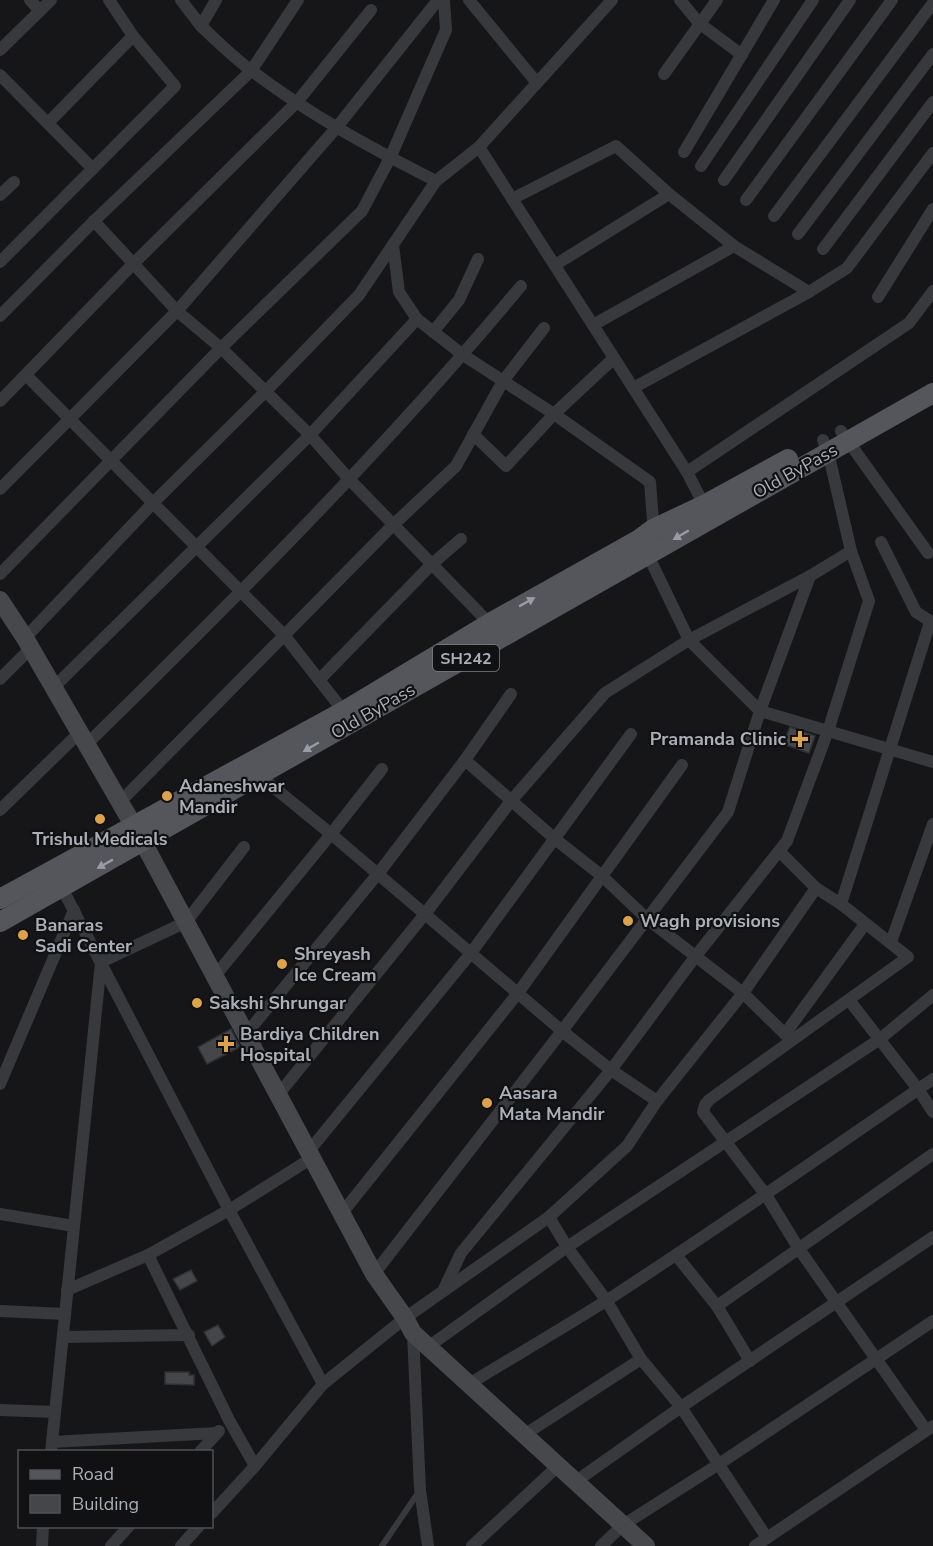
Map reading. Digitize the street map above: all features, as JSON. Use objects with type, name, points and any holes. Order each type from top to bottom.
[{"type":"main road","name":"Old ByPass","points":[[844,436],[933,381]]},
{"type":"main road","name":"Old ByPass","points":[[0,922],[62,888],[139,835],[649,543],[825,446],[933,393]]},
{"type":"main road","points":[[0,600],[28,643],[139,835],[374,1274],[409,1325],[428,1347],[646,1546]]},
{"type":"main road","name":"Old ByPass","points":[[0,898],[139,835]]},
{"type":"street","points":[[30,0],[40,11]]},
{"type":"street","points":[[0,50],[51,0]]},
{"type":"street","points":[[0,262],[175,86],[133,36],[109,0]]},
{"type":"street","points":[[181,0],[201,26],[251,71],[337,127],[390,158],[436,181]]},
{"type":"street","points":[[201,26],[216,0]]},
{"type":"street","points":[[0,315],[94,221],[251,71],[298,0]]},
{"type":"street","points":[[0,489],[177,311],[337,127],[438,0]]},
{"type":"street","points":[[0,574],[221,348],[362,210],[390,158],[446,30],[444,0]]},
{"type":"street","points":[[469,0],[537,83]]},
{"type":"street","points":[[0,679],[28,643],[152,504],[359,295],[436,181],[480,147],[612,0]]},
{"type":"street","points":[[680,0],[699,23],[742,55]]},
{"type":"street","points":[[664,74],[717,0]]},
{"type":"street","points":[[684,152],[774,0]]},
{"type":"street","points":[[701,166],[813,0]]},
{"type":"street","points":[[724,180],[850,0]]},
{"type":"street","points":[[746,200],[892,0]]},
{"type":"street","points":[[774,216],[933,3]]},
{"type":"street","points":[[0,400],[133,264],[297,102],[370,10]]},
{"type":"street","points":[[48,123],[133,36]]},
{"type":"street","points":[[798,234],[933,54]]},
{"type":"street","points":[[0,75],[93,169]]},
{"type":"street","points":[[823,249],[933,102]]},
{"type":"street","points":[[512,199],[616,146],[669,195],[734,246],[809,292]]},
{"type":"street","points":[[480,147],[687,472],[708,511]]},
{"type":"street","points":[[633,388],[809,292],[847,268],[933,153]]},
{"type":"street","points":[[0,195],[14,182]]},
{"type":"street","points":[[555,265],[669,195]]},
{"type":"street","points":[[878,297],[933,209]]},
{"type":"street","points":[[94,221],[177,311],[221,348],[310,435],[393,525],[496,630]]},
{"type":"street","points":[[393,244],[399,292],[417,319],[463,355],[554,414],[650,482],[649,543],[689,640],[760,711],[933,762]]},
{"type":"street","points":[[593,325],[734,246]]},
{"type":"street","points":[[433,332],[459,300],[478,259]]},
{"type":"street","points":[[0,810],[83,738],[241,593],[463,355],[521,286]]},
{"type":"street","points":[[687,472],[909,323],[933,291]]},
{"type":"street","points":[[54,687],[310,435],[417,319]]},
{"type":"street","points":[[120,802],[393,525],[456,466],[503,381],[544,328]]},
{"type":"street","points":[[473,434],[506,466],[554,414],[614,358]]},
{"type":"street","points":[[26,375],[284,635],[348,717]]},
{"type":"street","points":[[844,436],[928,553]]},
{"type":"street","points":[[444,1289],[461,1253],[611,1070],[695,957],[787,841],[828,731],[869,601],[851,551],[825,446]]},
{"type":"street","points":[[319,680],[432,564],[461,539]]},
{"type":"street","points":[[841,904],[931,622],[916,612],[881,542]]},
{"type":"street","points":[[279,1095],[425,914],[511,801],[605,693],[689,640],[810,576],[851,551]]},
{"type":"street","points":[[374,1274],[728,812],[760,711],[810,576]]},
{"type":"street","points":[[246,1034],[378,874],[465,760],[511,694]]},
{"type":"street","points":[[67,1290],[148,1255],[229,1210],[311,1155],[471,953],[631,734]]},
{"type":"street","points":[[465,760],[555,839],[602,876],[646,918],[743,993],[788,1037]]},
{"type":"street","points":[[342,1213],[519,993],[682,765]]},
{"type":"street","points":[[215,976],[382,769]]},
{"type":"street","points":[[253,770],[562,1031],[611,1070],[657,1101]]},
{"type":"street","points":[[891,942],[933,824]]},
{"type":"street","points":[[101,962],[186,922],[244,847]]},
{"type":"street","points":[[755,1546],[930,1428],[874,1359],[799,1249],[766,1195],[726,1141],[705,1118],[703,1112],[705,1105],[788,1037],[849,1000],[908,957],[841,904],[816,888],[779,850]]},
{"type":"street","points":[[62,888],[229,1210],[323,1384]]},
{"type":"street","points":[[213,1512],[255,1466],[323,1384],[409,1325],[444,1289],[549,1217],[627,1146],[657,1101],[743,993],[816,888]]},
{"type":"street","points":[[0,1084],[74,910]]},
{"type":"street","points":[[788,1037],[865,924]]},
{"type":"street","points":[[101,962],[51,1447],[217,1433]]},
{"type":"street","points":[[428,1347],[567,1247],[880,1039],[933,995]]},
{"type":"street","points":[[849,1000],[918,1089],[933,1112]]},
{"type":"street","points":[[469,1384],[676,1255],[933,1079]]},
{"type":"street","points":[[717,1306],[933,1154]]},
{"type":"street","points":[[0,1214],[74,1226]]},
{"type":"street","points":[[549,1217],[567,1247],[606,1300],[641,1359],[681,1407],[766,1538]]},
{"type":"street","points":[[575,1482],[681,1407],[933,1237]]},
{"type":"street","points":[[148,1255],[229,1420],[255,1466]]},
{"type":"street","points":[[676,1255],[717,1306],[750,1361]]},
{"type":"street","points":[[0,1311],[65,1314]]},
{"type":"street","points":[[601,1546],[623,1526],[933,1321]]},
{"type":"street","points":[[409,1325],[420,1490],[428,1546]]},
{"type":"street","points":[[63,1337],[189,1335]]},
{"type":"street","points":[[524,1435],[641,1359]]},
{"type":"street","points":[[0,1410],[55,1412]]},
{"type":"street","points":[[202,1450],[229,1420]]},
{"type":"street","points":[[472,1546],[558,1467]]},
{"type":"street","points":[[42,1546],[44,1528]]},
{"type":"street","points":[[111,1546],[128,1528]]},
{"type":"street","points":[[182,1546],[198,1528]]},
{"type":"lane","points":[[382,1546],[420,1490]]},
{"type":"building","points":[[790,727],[815,736],[809,753],[783,744]]},
{"type":"building","points":[[231,1029],[240,1047],[207,1064],[198,1047]]},
{"type":"building","points":[[191,1270],[197,1281],[180,1290],[173,1279]]},
{"type":"building","points":[[218,1325],[225,1337],[212,1346],[204,1332]]},
{"type":"building","points":[[165,1372],[189,1372],[189,1375],[194,1375],[194,1385],[165,1384]]},
{"type":"place","name":"Pramanda Clinic","points":[[800,739]]},
{"type":"place","name":"Adaneshwar Mandir","points":[[167,796]]},
{"type":"place","name":"Trishul Medicals","points":[[100,819]]},
{"type":"place","name":"Wagh provisions","points":[[628,921]]},
{"type":"place","name":"Banaras Sadi Center","points":[[23,935]]},
{"type":"place","name":"Shreyash Ice Cream","points":[[282,964]]},
{"type":"place","name":"Sakshi Shrungar","points":[[197,1003]]},
{"type":"place","name":"Bardiya Children Hospital","points":[[226,1044]]},
{"type":"place","name":"Aasara Mata Mandir","points":[[487,1103]]}]
